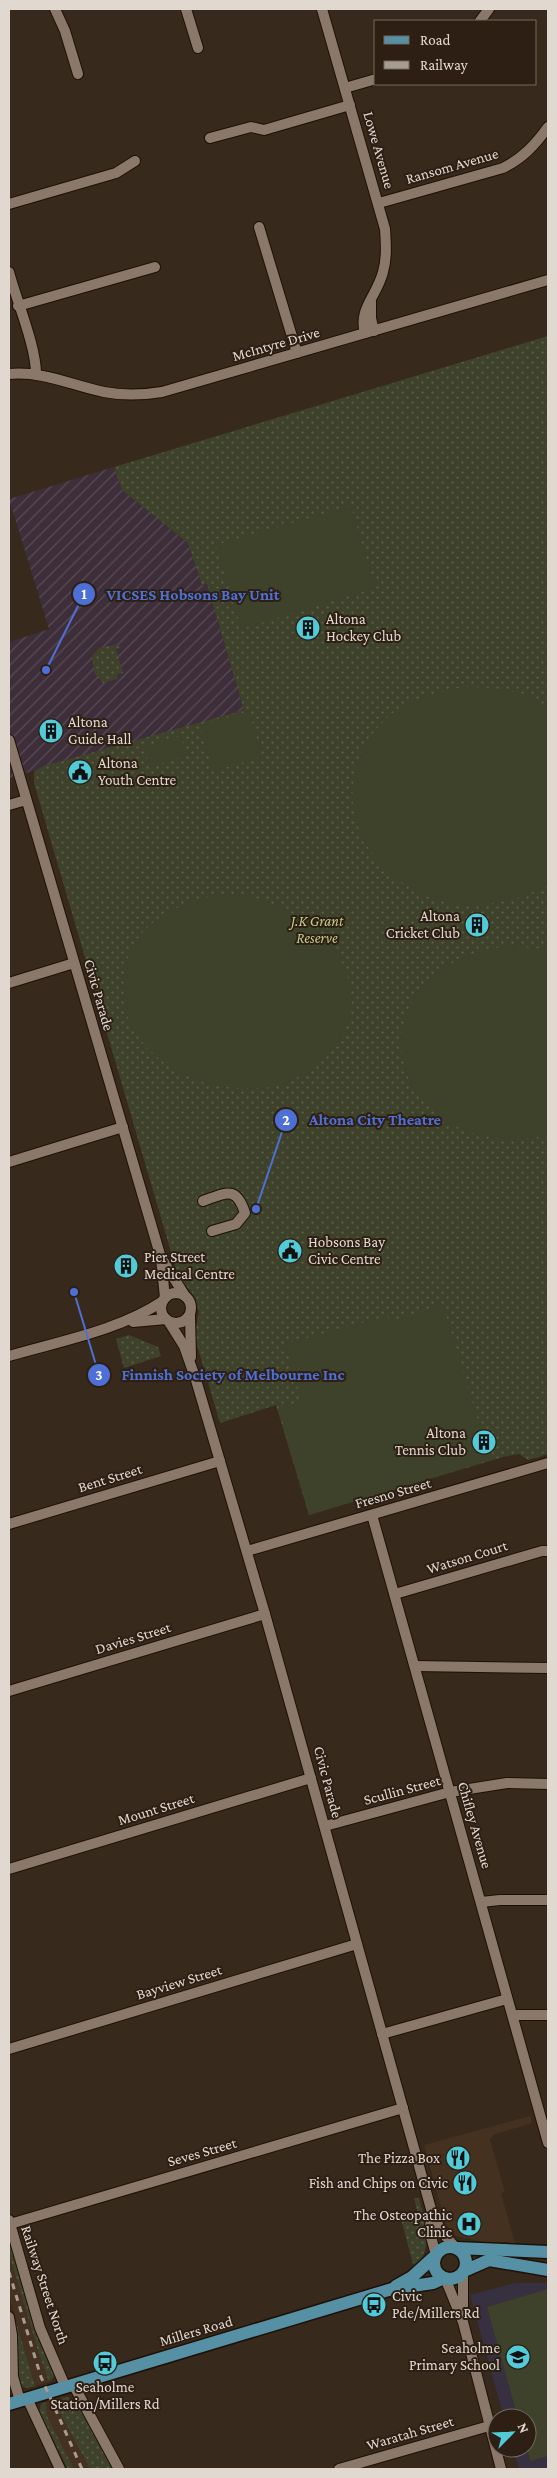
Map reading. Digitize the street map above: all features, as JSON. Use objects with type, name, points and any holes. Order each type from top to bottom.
[{"type":"main road","points":[[548,2252],[446,2247],[436,2256],[436,2271],[444,2278],[455,2278],[489,2260],[548,2270]]},
{"type":"main road","points":[[456,2248],[466,2258],[464,2272]]},
{"type":"main road","name":"Millers Road","points":[[392,2289],[412,2277],[436,2256]]},
{"type":"main road","name":"Millers Road","points":[[19,2401],[392,2289],[433,2283],[444,2278]]},
{"type":"street","points":[[55,9],[66,31],[78,74]]},
{"type":"street","points":[[186,9],[198,48]]},
{"type":"street","name":"Lowe Avenue","points":[[322,9],[379,203],[385,230],[386,252],[383,272],[371,301],[370,332]]},
{"type":"street","points":[[481,20],[487,9]]},
{"type":"street","points":[[345,88],[374,80]]},
{"type":"street","points":[[210,138],[251,127],[264,130],[350,105]]},
{"type":"street","name":"Ransom Avenue","points":[[379,203],[503,168],[519,160],[531,149],[548,127]]},
{"type":"street","points":[[9,204],[116,173],[135,161]]},
{"type":"street","points":[[259,227],[297,353]]},
{"type":"street","points":[[18,306],[155,267]]},
{"type":"street","points":[[9,272],[18,306],[36,356],[32,374]]},
{"type":"street","name":"McIntyre Drive","points":[[9,374],[32,374],[60,379],[102,392],[142,395],[172,390],[548,280]]},
{"type":"street","name":"Civic Parade","points":[[9,740],[161,1258],[164,1299]]},
{"type":"street","points":[[9,805],[26,800]]},
{"type":"street","points":[[9,983],[74,963]]},
{"type":"street","points":[[9,1162],[123,1127]]},
{"type":"street","points":[[203,1201],[225,1193],[234,1193],[240,1198],[245,1213],[236,1224],[212,1231]]},
{"type":"street","name":"Civic Parade","points":[[161,1258],[185,1296]]},
{"type":"street","points":[[9,1356],[141,1315],[173,1294],[185,1296],[190,1303],[190,1316],[183,1322],[144,1320],[110,1326]]},
{"type":"street","points":[[164,1299],[161,1308],[168,1320]]},
{"type":"street","name":"Civic Parade","points":[[190,1316],[191,1364]]},
{"type":"street","name":"Civic Parade","points":[[168,1320],[180,1338],[191,1364],[247,1551],[431,2209],[444,2235],[456,2248]]},
{"type":"street","name":"Bent Street","points":[[9,1524],[220,1461]]},
{"type":"street","name":"Fresno Street","points":[[247,1551],[548,1463]]},
{"type":"street","name":"Chifley Avenue","points":[[372,1515],[547,2137]]},
{"type":"street","name":"Watson Court","points":[[395,1594],[542,1551],[548,1551]]},
{"type":"street","name":"Davies Street","points":[[9,1691],[265,1614]]},
{"type":"street","points":[[416,1666],[548,1668]]},
{"type":"street","name":"Mount Street","points":[[9,1869],[311,1778]]},
{"type":"street","name":"Scullin Street","points":[[324,1826],[450,1792],[507,1783],[548,1784]]},
{"type":"street","points":[[481,1902],[548,1900]]},
{"type":"street","name":"Bayview Street","points":[[9,2049],[357,1944]]},
{"type":"street","points":[[382,2034],[507,1999]]},
{"type":"street","points":[[513,2015],[548,2016]]},
{"type":"street","name":"Seves Street","points":[[9,2222],[403,2108]]},
{"type":"street","name":"Civic Parade","points":[[431,2209],[430,2233],[436,2256]]},
{"type":"street","name":"Railway Street North","points":[[9,2222],[40,2328],[69,2385],[119,2469]]},
{"type":"street","points":[[463,2322],[464,2272]]},
{"type":"street","points":[[444,2278],[463,2322],[487,2418]]},
{"type":"street","points":[[9,2318],[12,2335],[13,2377],[19,2401],[60,2469]]},
{"type":"street","name":"Waratah Street","points":[[339,2469],[487,2427]]},
{"type":"shaded area","points":[[114,467],[122,490],[188,543],[202,585],[207,584],[244,710],[9,778],[9,642],[49,629],[9,499]]},
{"type":"shaded area","points":[[530,2116],[532,2123],[493,2135],[490,2140],[505,2192],[501,2193],[515,2243],[483,2242],[456,2236],[446,2225],[424,2145]]},
{"type":"shaded area","points":[[9,2254],[49,2382],[35,2386],[9,2295]]},
{"type":"shaded area","name":"Seaholme Primary School","points":[[515,2283],[548,2283],[548,2469],[519,2469],[516,2458],[537,2458],[537,2408],[501,2408],[470,2295]]},
{"type":"shaded area","points":[[59,2398],[64,2408],[59,2411],[90,2469],[74,2469],[47,2416],[46,2402]]},
{"type":"green space","name":"J.K Grant Reserve","points":[[548,336],[548,1454],[528,1460],[519,1454],[503,1457],[309,1515],[276,1405],[220,1423],[194,1335],[199,1313],[195,1297],[178,1276],[34,783],[34,771],[44,766],[244,710],[207,584],[202,585],[188,543],[122,490],[114,467]]},
{"type":"green space","points":[[351,506],[375,588],[241,629],[216,545]]},
{"type":"green space","points":[[114,645],[122,647],[116,649],[123,673],[117,675],[117,679],[103,683],[95,674],[92,657],[99,648]]},
{"type":"green space","points":[[464,687],[519,693],[548,707],[548,883],[533,892],[516,898],[498,902],[458,905],[432,898],[407,886],[387,870],[370,850],[358,828],[353,803],[354,777],[363,750],[370,737],[380,725],[391,714],[411,702],[433,694]]},
{"type":"green space","points":[[249,711],[262,757],[213,771],[200,726]]},
{"type":"green space","points":[[181,736],[187,755],[150,767],[144,747]]},
{"type":"green space","points":[[224,895],[250,896],[297,916],[322,935],[334,949],[342,964],[351,996],[351,1012],[338,1042],[320,1060],[291,1080],[275,1087],[236,1088],[218,1086],[182,1074],[166,1064],[139,1038],[127,1016],[124,999],[124,977],[127,961],[133,946],[141,934],[165,915],[178,907],[208,897]]},
{"type":"green space","points":[[505,946],[548,949],[548,1136],[521,1139],[494,1138],[476,1134],[448,1122],[426,1104],[410,1082],[402,1057],[402,1031],[410,1006],[426,983],[457,961],[477,953]]},
{"type":"green space","points":[[443,1305],[490,1460],[309,1515],[279,1409],[302,1401],[285,1344],[387,1316],[391,1322]]},
{"type":"green space","points":[[129,1335],[158,1347],[161,1356],[124,1368],[116,1339]]},
{"type":"green space","points":[[414,2198],[419,2198],[427,2233],[425,2250],[417,2266],[413,2264],[401,2219],[418,2214]]},
{"type":"green space","points":[[9,2237],[55,2376],[49,2382],[9,2254]]},
{"type":"green space","name":"Seaholme Primary School","points":[[548,2289],[548,2456],[530,2461],[529,2458],[537,2458],[537,2408],[515,2408],[487,2307]]},
{"type":"green space","points":[[16,2321],[35,2386],[27,2388],[23,2387],[18,2380],[15,2353]]},
{"type":"green space","points":[[67,2397],[76,2402],[112,2469],[90,2469],[59,2411],[64,2408],[59,2398]]},
{"type":"green space","points":[[46,2402],[47,2416],[74,2469],[68,2469],[39,2412],[41,2404]]},
{"type":"railway","points":[[9,2272],[41,2377],[82,2469]]},
{"type":"place","name":"Altona Hockey Club","points":[[308,628]]},
{"type":"place","name":"VICSES Hobsons Bay Unit","points":[[46,670]]},
{"type":"place","name":"Altona Guide Hall","points":[[51,731]]},
{"type":"place","name":"Altona Youth Centre","points":[[80,772]]},
{"type":"place","name":"Altona Cricket Club","points":[[477,925]]},
{"type":"place","name":"Altona City Theatre","points":[[256,1209]]},
{"type":"place","name":"Hobsons Bay Civic Centre","points":[[290,1251]]},
{"type":"place","name":"Pier Street Medical Centre","points":[[126,1266]]},
{"type":"place","name":"Finnish Society of Melbourne Inc","points":[[74,1292]]},
{"type":"place","name":"Altona Tennis Club","points":[[484,1442]]},
{"type":"place","name":"The Pizza Box","points":[[458,2158]]},
{"type":"place","name":"Fish and Chips on Civic","points":[[465,2183]]},
{"type":"place","name":"The Osteopathic Clinic","points":[[469,2224]]},
{"type":"place","name":"Civic Pde/Millers Rd","points":[[374,2305]]},
{"type":"place","name":"Seaholme Primary School","points":[[518,2357]]},
{"type":"place","name":"Seaholme Station/Millers Rd","points":[[105,2363]]}]
